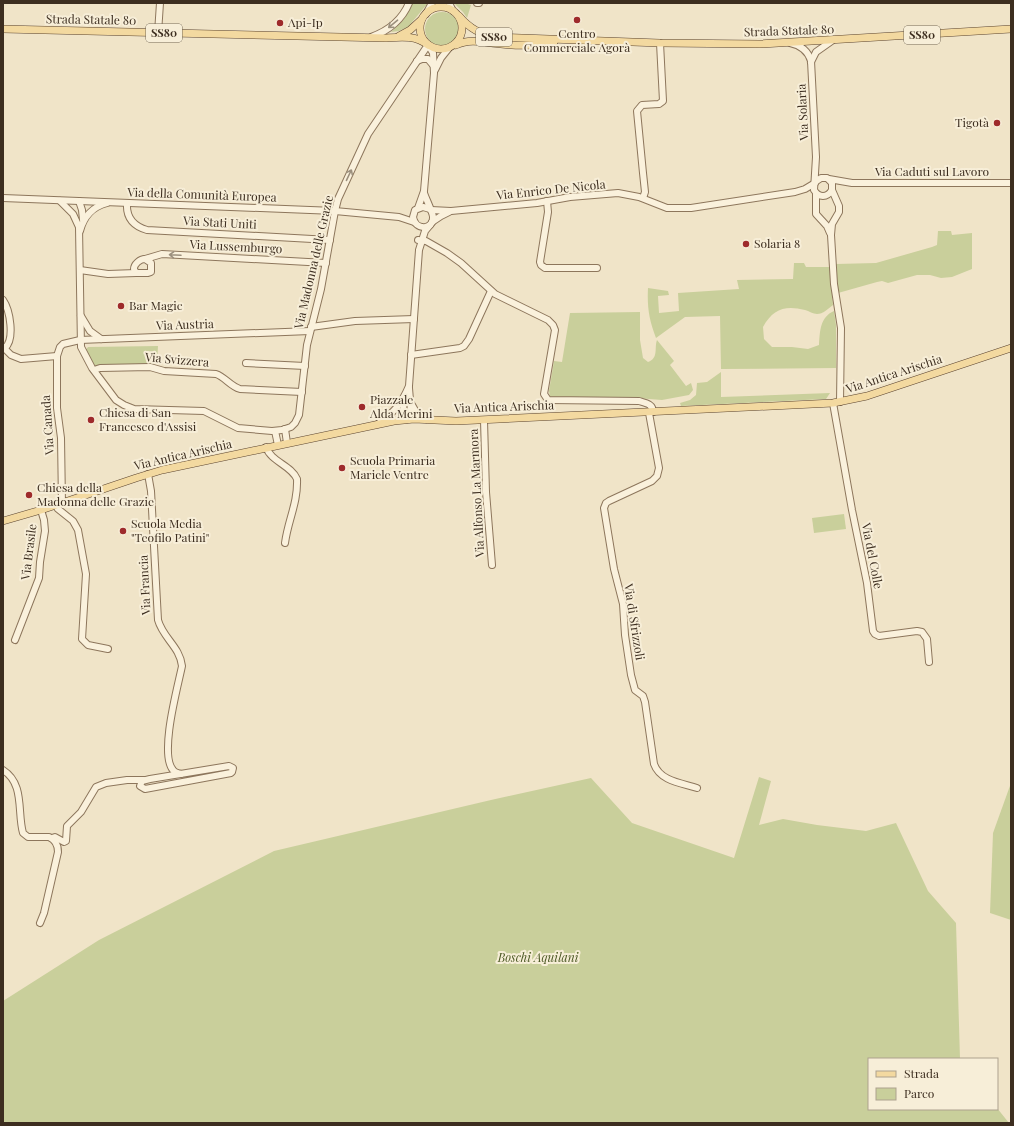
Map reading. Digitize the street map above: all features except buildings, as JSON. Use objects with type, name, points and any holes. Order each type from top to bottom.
[{"type":"main road","name":"SS80","points":[[424,16],[431,10],[439,7],[445,8],[453,11],[459,16],[462,24],[462,35],[458,42],[450,48],[440,50],[428,45]]},
{"type":"main road","name":"Strada Statale 80","points":[[395,37],[410,30],[424,16]]},
{"type":"main road","points":[[424,16],[420,27],[420,32],[428,45]]},
{"type":"main road","name":"Strada Statale 80","points":[[459,16],[471,28],[488,36],[504,38],[660,43],[788,43],[1011,29]]},
{"type":"main road","name":"Strada Statale 80","points":[[3,29],[371,38],[395,37],[414,38],[428,45]]},
{"type":"main road","name":"Strada Statale 80","points":[[450,48],[469,41],[522,45],[568,40]]},
{"type":"main road","name":"Via Antica Arischia","points":[[3,521],[59,505],[148,474],[278,444],[377,424],[407,419],[456,421],[484,420],[836,403],[882,391],[1011,348]]},
{"type":"street","points":[[158,33],[160,3]]},
{"type":"street","points":[[371,38],[382,33],[396,23],[404,13],[409,3]]},
{"type":"street","points":[[424,16],[432,3]]},
{"type":"street","points":[[449,3],[453,11]]},
{"type":"street","name":"Via Solaria","points":[[811,66],[814,55],[833,40]]},
{"type":"street","points":[[643,198],[643,173],[637,111],[642,105],[659,104],[663,101],[660,43]]},
{"type":"street","name":"Via Solaria","points":[[788,43],[799,46],[805,51],[809,56],[811,66],[816,157],[815,183]]},
{"type":"street","points":[[407,419],[404,415],[403,407],[407,398],[409,386],[419,250],[417,232],[412,217],[424,191],[434,73],[432,51],[428,45]]},
{"type":"street","name":"Via Madonna delle Grazie","points":[[285,429],[294,425],[301,406],[310,329],[320,295],[338,200],[368,134],[428,45]]},
{"type":"street","points":[[434,73],[439,61],[450,48]]},
{"type":"street","points":[[417,61],[428,59],[433,65]]},
{"type":"street","name":"Via Solaria","points":[[816,157],[821,170],[828,179]]},
{"type":"street","points":[[831,235],[827,226],[816,212],[816,193],[814,188],[815,183],[821,178],[828,179],[832,183],[832,189],[839,206],[831,235],[832,266],[841,328],[836,403]]},
{"type":"street","name":"Via Caduti sul Lavoro","points":[[828,179],[852,183]]},
{"type":"street","name":"Via Enrico De Nicola","points":[[417,209],[424,207],[430,210],[451,211],[532,204],[563,198],[618,194],[632,195],[643,198],[663,207],[702,207],[795,192],[805,189],[815,183]]},
{"type":"street","name":"Via Caduti sul Lavoro","points":[[832,189],[842,184],[852,183],[1011,183]]},
{"type":"street","points":[[816,193],[824,196],[829,194],[832,189]]},
{"type":"street","points":[[417,232],[431,224],[433,216],[424,191]]},
{"type":"street","name":"Via Enrico De Nicola","points":[[795,192],[816,193]]},
{"type":"street","name":"Via della Comunità Europea","points":[[3,198],[335,211],[399,217],[417,209]]},
{"type":"street","points":[[60,201],[80,221]]},
{"type":"street","points":[[79,201],[76,212],[80,221],[80,340],[82,350],[94,370],[116,400],[129,408],[204,411],[238,428],[276,431],[285,429],[287,443]]},
{"type":"street","points":[[547,201],[548,210],[540,262],[541,265],[545,268],[597,268]]},
{"type":"street","points":[[80,221],[91,211],[110,202]]},
{"type":"street","name":"Via Stati Uniti","points":[[127,203],[126,211],[130,218],[140,227],[147,230],[330,240]]},
{"type":"street","name":"Via Enrico De Nicola","points":[[431,224],[441,216],[451,211]]},
{"type":"street","name":"Via della Comunità Europea","points":[[399,217],[417,232]]},
{"type":"street","points":[[820,219],[834,220]]},
{"type":"street","points":[[417,232],[431,224]]},
{"type":"street","points":[[417,232],[461,264],[491,291],[508,301],[548,320],[554,327],[544,394],[548,400],[639,401],[650,405],[653,408],[651,412]]},
{"type":"street","name":"Via Lussemburgo","points":[[80,270],[108,274],[126,273],[135,269],[141,260],[162,254],[326,263]]},
{"type":"street","name":"Via Lussemburgo","points":[[135,269],[148,273],[150,272],[151,263],[145,259]]},
{"type":"street","points":[[411,355],[460,348],[464,346],[469,339],[491,291]]},
{"type":"street","points":[[3,300],[9,313],[10,342],[4,348],[11,355],[21,359],[57,356]]},
{"type":"street","points":[[80,315],[90,331],[101,339]]},
{"type":"street","name":"Via Austria","points":[[61,345],[80,340],[310,329],[363,320],[414,319]]},
{"type":"street","name":"Via Canada","points":[[59,505],[61,438],[57,408],[57,356],[61,345]]},
{"type":"street","points":[[246,364],[305,366]]},
{"type":"street","name":"Via Svizzera","points":[[94,370],[100,368],[150,367],[164,371],[216,374],[234,387],[240,389],[302,392]]},
{"type":"street","points":[[407,398],[417,414],[427,419]]},
{"type":"street","points":[[377,424],[392,413],[407,398]]},
{"type":"street","name":"Via del Colle","points":[[836,403],[852,510],[867,583],[873,632],[879,636],[918,631],[922,632],[927,639],[929,662]]},
{"type":"street","name":"Via di Sfrizzoli","points":[[651,412],[659,468],[657,476],[650,483],[609,501],[604,505],[604,508],[614,569],[623,604],[625,635],[631,675],[635,690],[643,696],[645,702],[654,764],[656,770],[664,777],[697,788]]},
{"type":"street","name":"Via Alfonso La Marmora","points":[[484,420],[486,492],[492,565]]},
{"type":"street","points":[[276,431],[278,444]]},
{"type":"street","points":[[266,447],[268,453],[289,468],[297,479],[294,509],[288,524],[285,543]]},
{"type":"street","name":"Via Francia","points":[[148,474],[151,491],[158,620],[163,631],[177,648],[180,654],[182,666],[169,729],[169,759],[166,770],[158,777]]},
{"type":"street","points":[[59,505],[58,509],[69,517],[76,525],[81,542],[86,574],[82,639],[88,645],[108,649]]},
{"type":"street","name":"Via Brasile","points":[[15,640],[39,578],[45,531],[42,510]]},
{"type":"street","points":[[169,759],[172,770],[181,774]]},
{"type":"street","points":[[3,770],[11,777],[16,788],[23,833],[28,837],[49,837],[64,842],[66,841],[67,826],[80,812],[96,787],[106,783],[127,780],[144,780],[229,766],[231,766],[233,770],[231,773],[145,789],[134,782],[127,780]]},
{"type":"street","points":[[140,786],[141,782],[144,780]]},
{"type":"street","points":[[40,923],[44,913],[58,852],[57,844],[52,838]]},
{"type":"green space","points":[[412,3],[428,3],[408,27],[399,31],[391,32],[404,19],[403,18]]},
{"type":"green space","points":[[454,3],[465,3],[471,5],[467,18],[463,12]]},
{"type":"green space","points":[[442,12],[454,17],[459,29],[454,41],[442,46],[430,41],[425,29],[430,17]]},
{"type":"green space","points":[[938,231],[951,231],[952,235],[972,233],[972,269],[952,277],[941,278],[930,275],[917,275],[888,283],[882,281],[877,282],[838,293],[836,264],[876,263],[932,247],[937,245]]},
{"type":"green space","points":[[794,263],[804,263],[806,267],[830,267],[833,305],[819,314],[791,308],[786,308],[775,312],[763,327],[764,339],[772,347],[808,349],[819,345],[820,330],[823,321],[834,311],[836,325],[836,368],[721,369],[720,316],[685,317],[656,338],[649,313],[648,288],[668,291],[669,295],[658,296],[659,313],[679,311],[678,293],[739,289],[737,280],[793,279]]},
{"type":"green space","points":[[640,312],[640,340],[643,358],[648,362],[654,358],[657,340],[674,361],[670,365],[686,386],[691,383],[693,390],[689,395],[662,400],[636,398],[550,397],[549,391],[554,361],[562,362],[570,313]]},
{"type":"green space","points":[[158,346],[157,364],[100,364],[99,366],[93,366],[83,353],[88,347]]},
{"type":"green space","points":[[721,372],[721,397],[830,393],[826,399],[681,406],[680,403],[690,400],[696,395],[697,383],[707,382]]},
{"type":"green space","points":[[844,514],[846,529],[814,533],[812,518]]},
{"type":"green space","name":"Boschi Aquilani","points":[[759,777],[771,781],[759,825],[783,819],[866,831],[896,823],[928,891],[956,923],[960,1058],[868,1058],[868,1110],[998,1109],[1009,1123],[3,1123],[3,1001],[99,940],[274,851],[591,778],[632,823],[734,858]]},
{"type":"green space","points":[[1011,783],[1011,920],[990,913],[993,833]]},
{"type":"place","name":"Centro Commerciale Agorà","points":[[577,20]]},
{"type":"place","name":"Api-Ip","points":[[280,23]]},
{"type":"place","name":"Tigotà","points":[[997,123]]},
{"type":"place","name":"Solaria 8","points":[[746,244]]},
{"type":"place","name":"Bar Magic","points":[[121,306]]},
{"type":"place","name":"Piazzale Alda Merini","points":[[362,407]]},
{"type":"place","name":"Chiesa di San Francesco d'Assisi","points":[[91,420]]},
{"type":"place","name":"Scuola Primaria Mariele Ventre","points":[[342,468]]},
{"type":"place","name":"Chiesa della Madonna delle Grazie","points":[[29,495]]},
{"type":"place","name":"Scuola Media \"Teofilo Patini\"","points":[[123,531]]}]
